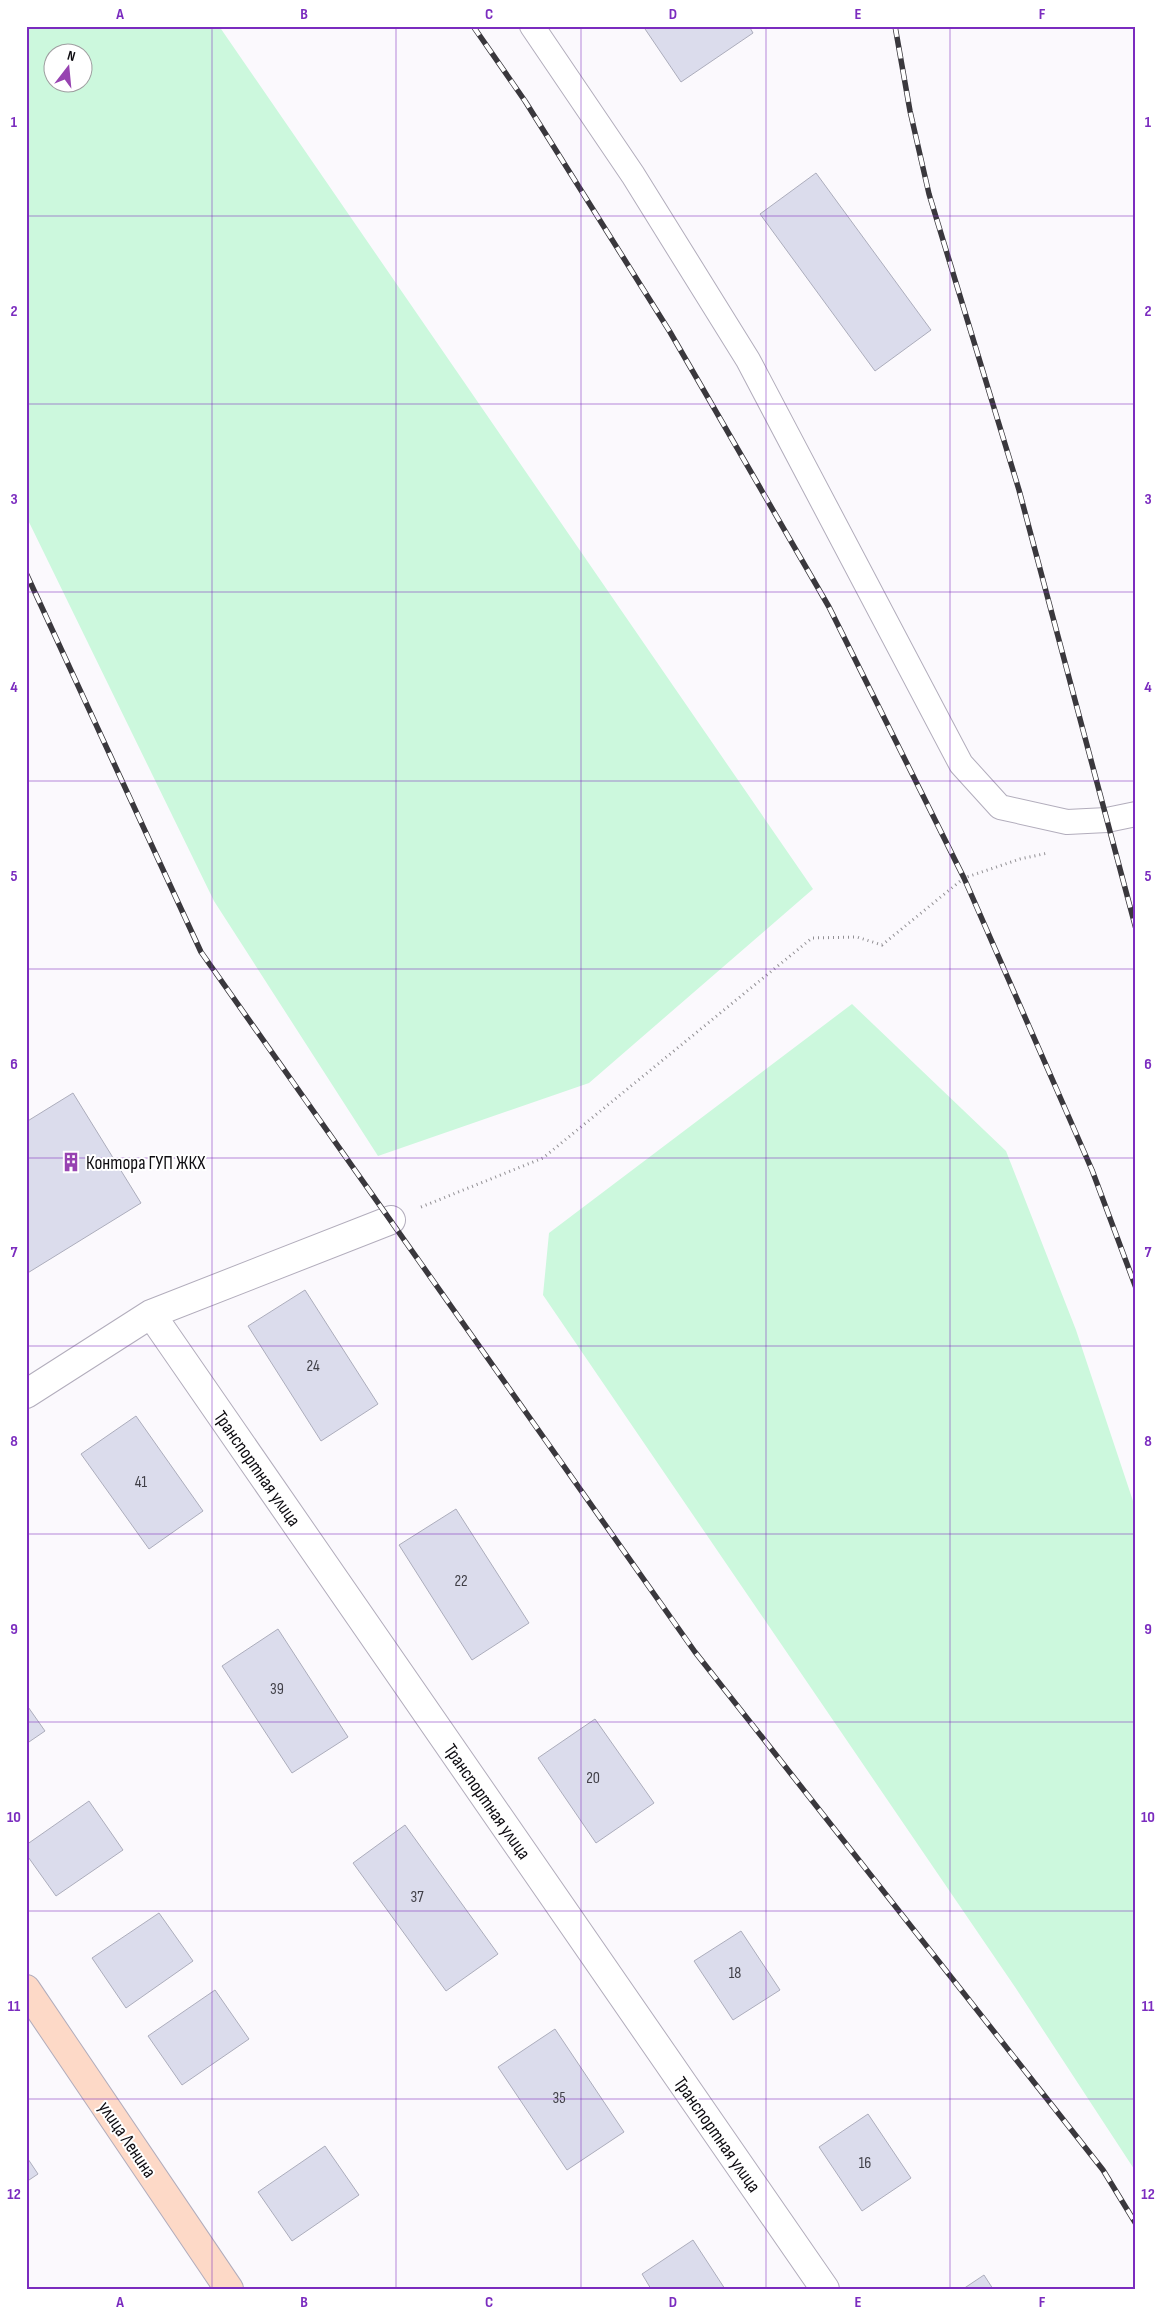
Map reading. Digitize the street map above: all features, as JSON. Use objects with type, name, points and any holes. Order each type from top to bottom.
[{"type":"main road","name":"улица Ленина","points":[[26,1990],[229,2289]]},
{"type":"street","points":[[26,1394],[151,1314],[391,1220]]},
{"type":"street","name":"Транспортная улица","points":[[151,1314],[825,2289]]},
{"type":"lane","points":[[532,26],[633,176],[748,360],[961,764],[1000,807],[1067,822],[1107,820],[1136,814]]},
{"type":"path","points":[[391,1220],[543,1158],[812,938],[857,937],[882,945],[964,878],[1020,860],[1055,852]]},
{"type":"green space","points":[[26,26],[219,26],[813,889],[589,1083],[378,1156],[214,901],[26,516]]},
{"type":"green space","points":[[852,1004],[1006,1151],[1076,1330],[1136,1510],[1136,2172],[1015,1987],[543,1295],[549,1233]]},
{"type":"building","points":[[643,26],[749,26],[753,33],[681,82]]},
{"type":"building","points":[[816,173],[931,330],[875,371],[760,214]]},
{"type":"building","name":"Контора ГУП ЖКХ","points":[[73,1093],[141,1203],[26,1274],[26,1122]]},
{"type":"building","points":[[305,1290],[378,1404],[321,1441],[248,1326]]},
{"type":"building","points":[[136,1416],[203,1511],[149,1549],[81,1454]]},
{"type":"building","points":[[456,1509],[529,1623],[472,1660],[399,1545]]},
{"type":"building","points":[[278,1629],[348,1737],[292,1773],[222,1666]]},
{"type":"building","points":[[26,1704],[45,1731],[26,1744]]},
{"type":"building","points":[[595,1719],[654,1803],[596,1843],[538,1758]]},
{"type":"building","points":[[89,1801],[123,1850],[56,1896],[26,1854],[26,1845]]},
{"type":"building","points":[[405,1825],[498,1954],[446,1991],[353,1863]]},
{"type":"building","points":[[159,1913],[193,1961],[126,2008],[92,1958]]},
{"type":"building","points":[[741,1931],[780,1990],[733,2020],[694,1961]]},
{"type":"building","points":[[215,1990],[249,2039],[182,2085],[148,2036]]},
{"type":"building","points":[[555,2029],[624,2132],[567,2170],[498,2067]]},
{"type":"building","points":[[868,2114],[911,2178],[862,2211],[819,2147]]},
{"type":"building","points":[[325,2146],[359,2195],[292,2241],[258,2192]]},
{"type":"building","points":[[26,2156],[38,2174],[26,2182]]},
{"type":"building","points":[[693,2240],[725,2289],[651,2289],[642,2274]]},
{"type":"building","points":[[984,2275],[993,2289],[963,2289]]},
{"type":"railway","points":[[473,26],[525,101],[670,332],[829,607],[964,878],[1092,1170],[1136,1288]]},
{"type":"railway","points":[[895,26],[910,111],[929,194],[1019,490],[1136,929]]},
{"type":"railway","points":[[26,573],[201,952],[695,1652],[1103,2170],[1136,2224]]},
{"type":"place","name":"Контора ГУП ЖКХ","points":[[71,1162]]}]
